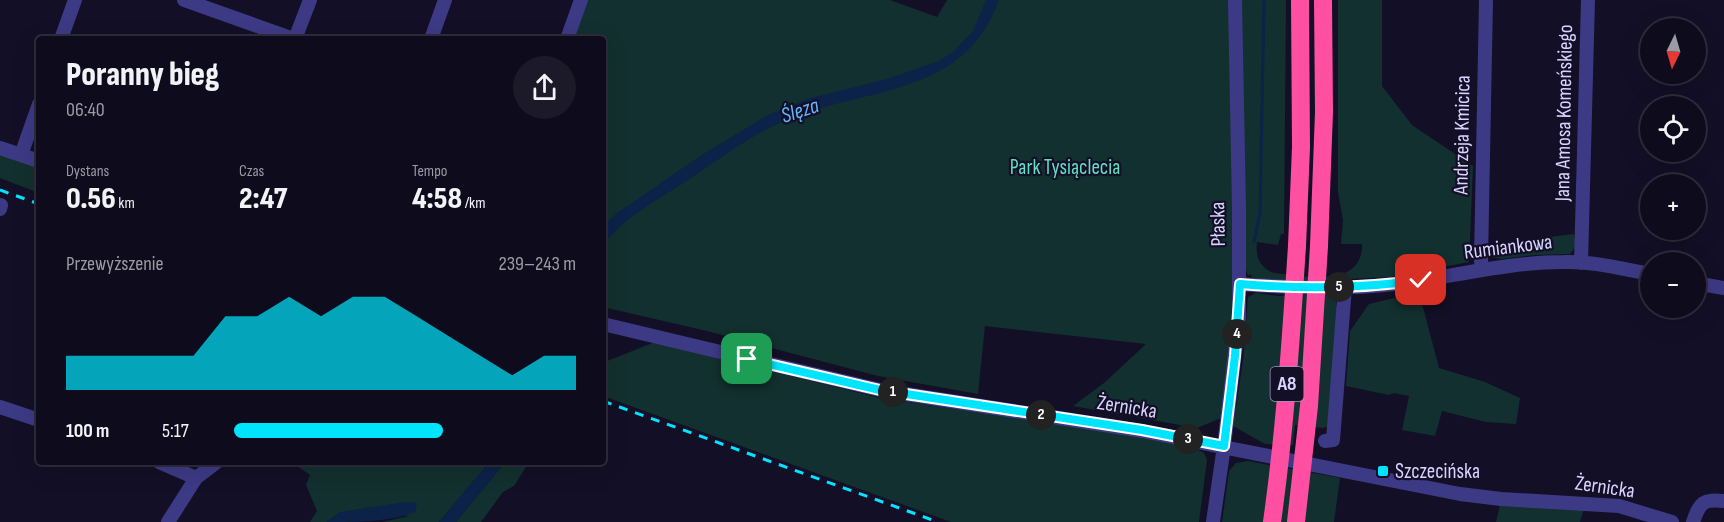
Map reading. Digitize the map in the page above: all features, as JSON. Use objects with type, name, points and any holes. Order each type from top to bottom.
[{"type":"highway","name":"A8","points":[[1272,522],[1287,390],[1297,246],[1301,147],[1300,0]]},
{"type":"highway","name":"A8","points":[[1296,522],[1309,406],[1319,246],[1324,112],[1323,0]]},
{"type":"street","points":[[62,36],[75,0]]},
{"type":"street","points":[[184,0],[286,36]]},
{"type":"street","points":[[296,36],[310,0]]},
{"type":"street","points":[[432,36],[445,0]]},
{"type":"street","points":[[568,36],[581,0]]},
{"type":"street","name":"Płaska","points":[[1224,446],[1235,356],[1240,284],[1235,0]]},
{"type":"street","name":"Andrzeja Kmicica","points":[[1482,270],[1486,0]]},
{"type":"street","name":"Jana Amosa Komeńskiego","points":[[1581,263],[1588,0]]},
{"type":"street","points":[[21,155],[36,113]]},
{"type":"street","points":[[0,148],[36,160]]},
{"type":"street","name":"Rumiankowa","points":[[1240,284],[1305,288],[1394,284],[1527,264],[1566,262],[1640,272]]},
{"type":"street","points":[[1706,285],[1724,288]]},
{"type":"street","points":[[1329,441],[1345,287]]},
{"type":"street","name":"Żernicka","points":[[608,325],[880,390],[1142,430],[1460,494],[1502,499],[1619,506],[1672,522]]},
{"type":"street","points":[[0,407],[36,419]]},
{"type":"street","points":[[1213,522],[1224,446]]},
{"type":"street","points":[[166,465],[196,478]]},
{"type":"street","points":[[168,522],[196,478],[213,465]]},
{"type":"street","points":[[1693,522],[1702,504],[1709,500],[1724,501]]},
{"type":"green space","name":"Park Tysiąclecia","points":[[585,0],[890,0],[937,17],[947,0],[1230,0],[1235,304],[1221,418],[1197,428],[1073,406],[1104,383],[1146,344],[985,326],[978,394],[878,376],[707,331],[606,308],[606,36],[572,36]]},
{"type":"green space","points":[[1239,0],[1286,0],[1284,234],[1281,234],[1278,245],[1257,242],[1258,257],[1262,265],[1274,273],[1315,277],[1342,274],[1353,268],[1360,259],[1362,244],[1341,244],[1343,220],[1338,192],[1338,0],[1382,0],[1382,86],[1412,125],[1473,166],[1469,262],[1391,277],[1278,282],[1251,278],[1250,274],[1248,276],[1246,270]]},
{"type":"green space","points":[[0,154],[36,167],[36,192],[0,178]]},
{"type":"green space","points":[[1574,234],[1576,246],[1570,254],[1502,259],[1491,257],[1489,252],[1490,244]]},
{"type":"green space","points":[[1419,292],[1439,368],[1485,382],[1520,398],[1516,424],[1486,422],[1442,411],[1435,436],[1402,430],[1409,396],[1394,393],[1389,395],[1346,386],[1350,331],[1369,304]]},
{"type":"green space","points":[[1256,293],[1278,296],[1333,294],[1336,298],[1336,306],[1339,306],[1329,426],[1323,428],[1295,425],[1293,445],[1265,444],[1233,426],[1243,361],[1248,297]]},
{"type":"green space","points":[[655,342],[880,398],[1095,429],[1194,448],[1204,453],[1207,460],[1199,522],[951,522],[606,397],[607,361]]},
{"type":"green space","points":[[1248,461],[1340,478],[1334,522],[1222,522],[1229,471],[1236,463]]},
{"type":"green space","points":[[295,465],[487,465],[439,522],[382,522],[409,516],[340,512],[327,522],[310,522],[317,511],[306,485],[310,475]]},
{"type":"green space","points":[[503,465],[527,465],[514,486],[503,492],[481,522],[456,522]]},
{"type":"green space","points":[[1500,505],[1584,509],[1580,522],[1496,522]]},
{"type":"water","name":"Ślęza","points":[[986,0],[999,0],[983,32],[963,55],[939,72],[911,84],[820,108],[763,131],[642,209],[621,225],[606,242],[606,223],[616,214],[700,156],[766,116],[807,99],[890,78],[939,61],[953,52],[973,31]]},
{"type":"water","points":[[487,465],[503,465],[456,522],[439,522]]},
{"type":"water","points":[[406,502],[417,503],[415,512],[384,520],[327,522],[340,512]]},
{"type":"waterway","points":[[1254,242],[1260,213],[1264,0]]},
{"type":"railway","points":[[0,190],[36,203]]},
{"type":"railway","points":[[606,402],[938,522]]},
{"type":"place","name":"Szczecińska","points":[[1383,471]]},
{"type":"route","points":[[747,359],[834,381],[922,398],[1142,430],[1224,446],[1239,318],[1240,284],[1305,288],[1359,287],[1421,280]]}]
